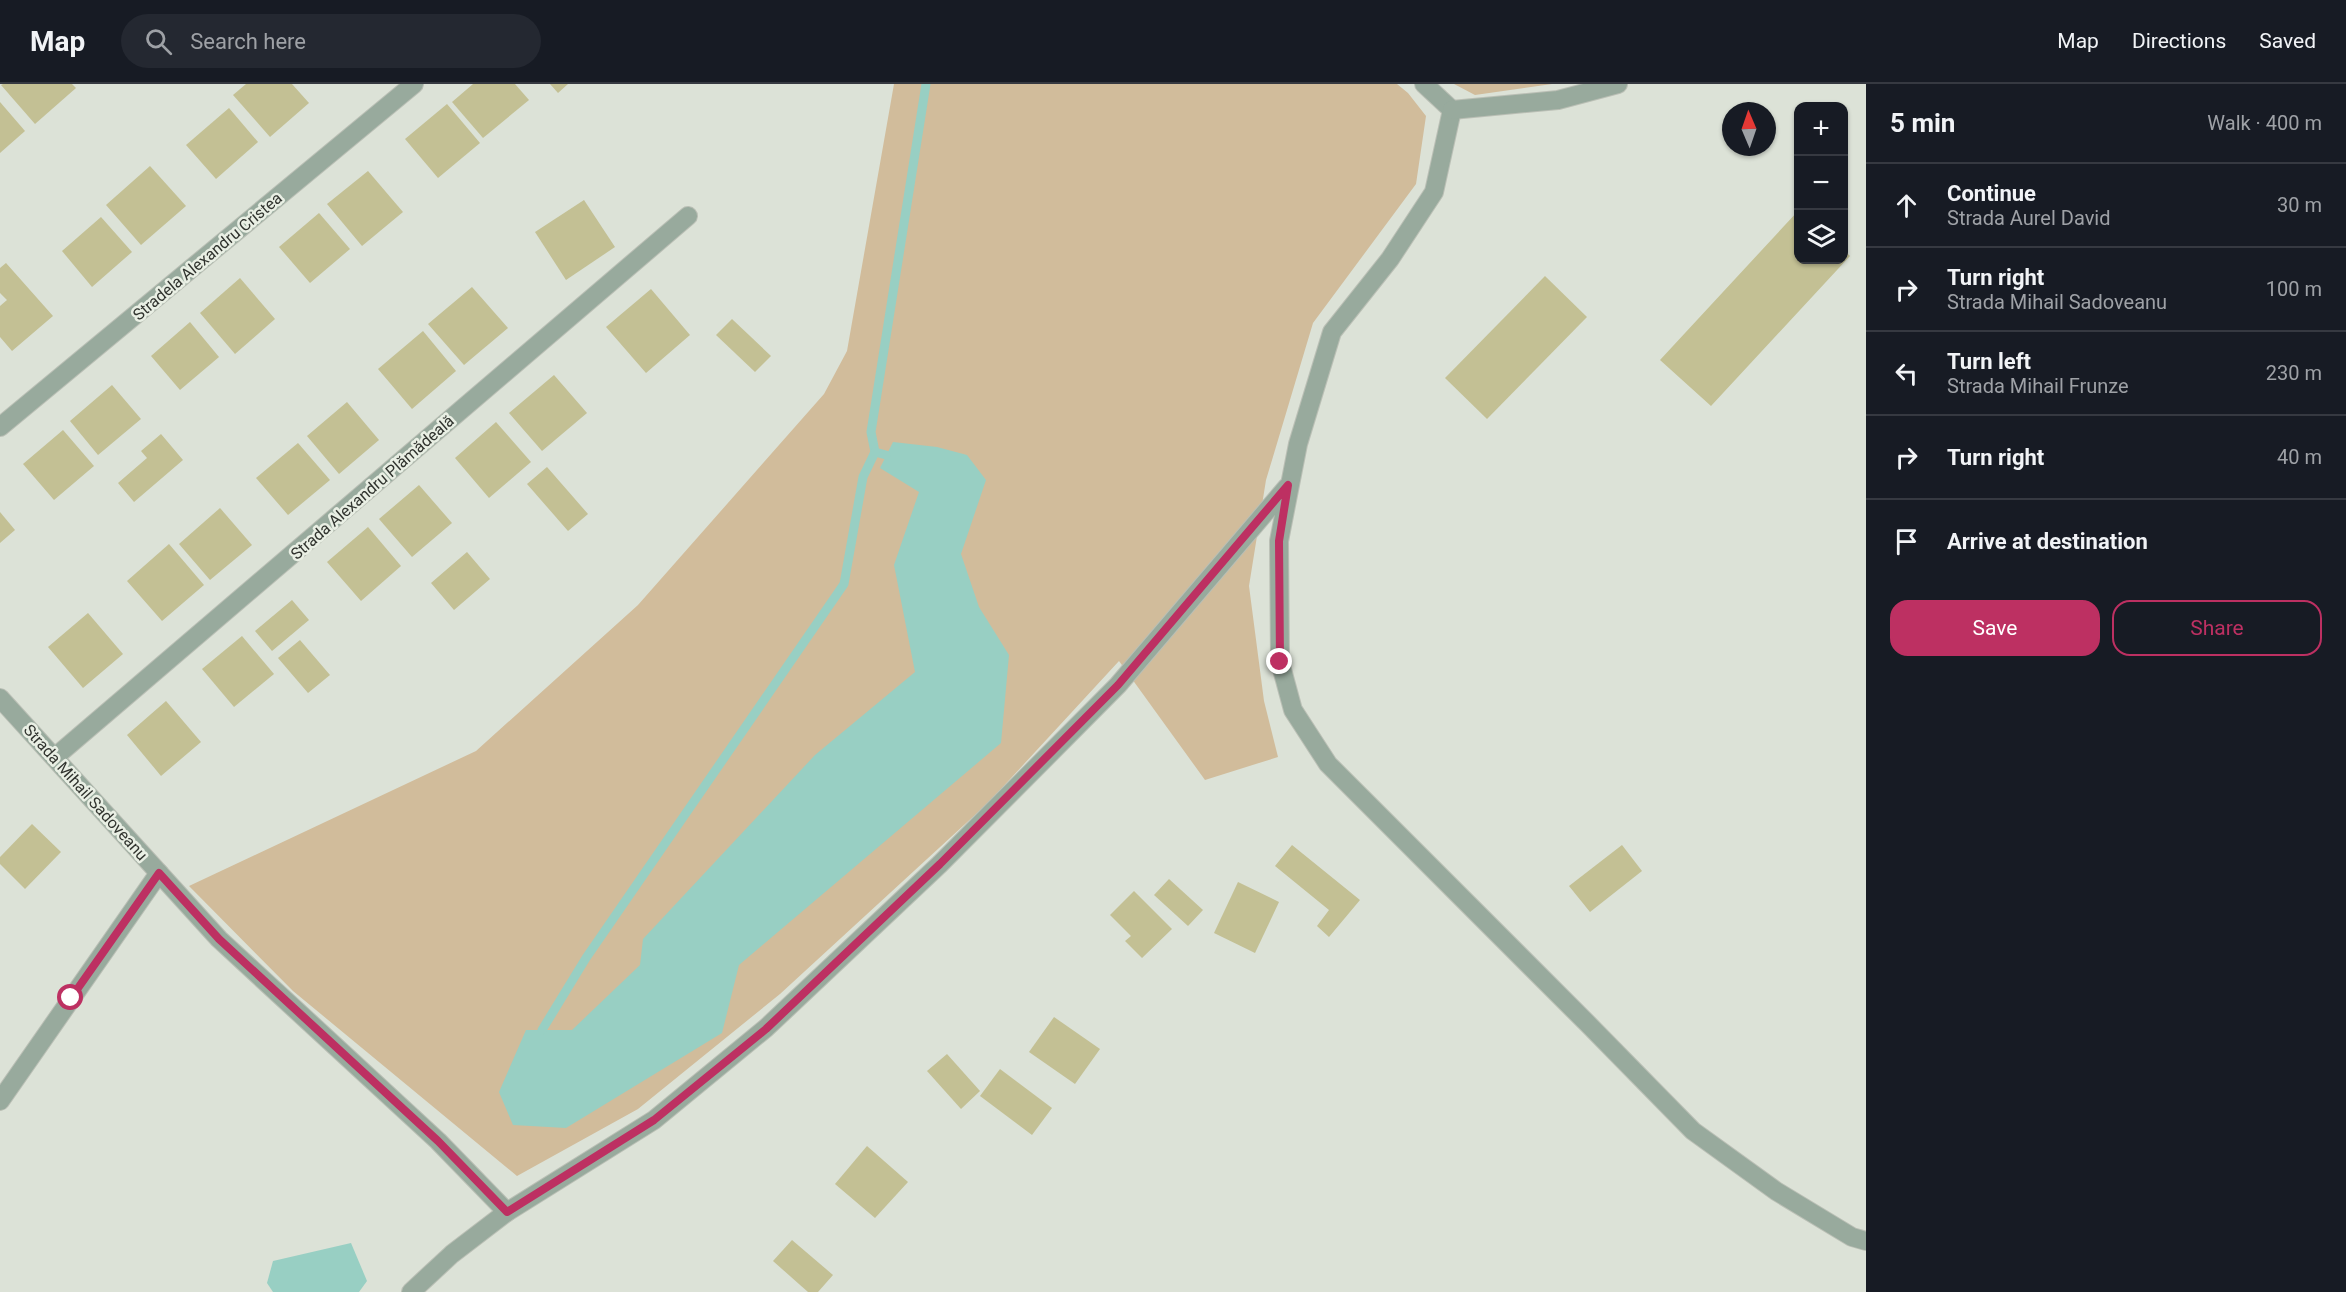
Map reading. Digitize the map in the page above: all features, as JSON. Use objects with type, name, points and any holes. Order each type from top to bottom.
[{"type":"street","name":"Stradela Alexandru Cristea","points":[[0,427],[414,84]]},
{"type":"street","points":[[1424,84],[1452,110],[1558,100],[1618,84]]},
{"type":"street","points":[[1452,110],[1434,192],[1390,259],[1332,333],[1298,444],[1288,485],[1279,541],[1280,662],[1293,710],[1328,764],[1693,1131],[1776,1191],[1852,1237],[1866,1241]]},
{"type":"street","name":"Strada Alexandru Plămădeală","points":[[55,757],[688,216]]},
{"type":"street","points":[[411,1292],[452,1254],[507,1212],[654,1120],[766,1029],[940,864],[1118,685],[1288,485]]},
{"type":"street","name":"Strada Mihail Sadoveanu","points":[[0,698],[219,939],[438,1141],[507,1212]]},
{"type":"street","points":[[0,1101],[159,873]]},
{"type":"shaded area","points":[[894,84],[1397,84],[1408,93],[1426,116],[1416,184],[1313,323],[1266,480],[1249,586],[1264,701],[1278,757],[1205,780],[1119,661],[988,803],[780,994],[638,1109],[517,1176],[293,991],[189,886],[476,751],[638,605],[824,394],[847,351]]},
{"type":"shaded area","points":[[1454,84],[1552,84],[1475,95]]},
{"type":"water","points":[[893,442],[937,447],[967,455],[986,480],[961,554],[979,607],[1009,655],[1001,743],[739,965],[722,1033],[566,1128],[513,1125],[499,1092],[526,1030],[572,1030],[640,965],[643,939],[815,755],[915,672],[894,565],[919,492],[880,468]]},
{"type":"water","points":[[351,1243],[367,1281],[359,1292],[273,1292],[267,1283],[273,1261]]},
{"type":"building","points":[[72,84],[76,88],[35,124],[1,85]]},
{"type":"building","points":[[246,84],[292,84],[309,103],[270,137],[233,95]]},
{"type":"building","points":[[473,84],[515,84],[529,100],[483,138],[452,102]]},
{"type":"building","points":[[550,84],[568,84],[558,93]]},
{"type":"building","points":[[0,102],[25,131],[0,153]]},
{"type":"building","points":[[447,104],[480,143],[438,178],[405,139]]},
{"type":"building","points":[[229,108],[258,142],[216,179],[186,145]]},
{"type":"building","points":[[150,166],[186,206],[141,245],[106,205]]},
{"type":"building","points":[[368,171],[403,212],[362,246],[327,204]]},
{"type":"building","points":[[584,200],[615,247],[566,280],[535,232]]},
{"type":"building","points":[[319,213],[350,249],[310,283],[279,247]]},
{"type":"building","points":[[1794,215],[1794,264],[1843,264],[1711,406],[1660,360]]},
{"type":"building","points":[[101,217],[132,252],[92,287],[62,251]]},
{"type":"building","points":[[6,263],[53,316],[12,351],[0,337],[0,306],[7,300],[0,293],[0,268]]},
{"type":"building","points":[[1545,276],[1587,317],[1487,419],[1445,378]]},
{"type":"building","points":[[240,278],[275,319],[235,354],[200,313]]},
{"type":"building","points":[[472,287],[508,328],[464,365],[428,324]]},
{"type":"building","points":[[651,289],[690,335],[646,373],[606,327]]},
{"type":"building","points":[[732,319],[771,356],[755,372],[716,335]]},
{"type":"building","points":[[190,322],[219,357],[180,390],[151,356]]},
{"type":"building","points":[[423,331],[456,371],[412,409],[378,369]]},
{"type":"building","points":[[554,375],[587,413],[542,451],[509,413]]},
{"type":"building","points":[[112,385],[141,419],[98,455],[70,421]]},
{"type":"building","points":[[347,402],[379,440],[339,474],[307,436]]},
{"type":"building","points":[[496,422],[531,462],[489,498],[455,458]]},
{"type":"building","points":[[63,430],[94,466],[54,500],[23,464]]},
{"type":"building","points":[[161,434],[183,460],[134,502],[118,483],[147,458],[141,451]]},
{"type":"building","points":[[298,443],[330,480],[288,515],[256,478]]},
{"type":"building","points":[[547,467],[588,514],[568,531],[527,484]]},
{"type":"building","points":[[419,485],[452,523],[412,557],[379,519]]},
{"type":"building","points":[[220,508],[252,545],[210,580],[179,544]]},
{"type":"building","points":[[0,512],[15,530],[0,543]]},
{"type":"building","points":[[368,527],[401,566],[361,601],[327,562]]},
{"type":"building","points":[[169,544],[204,585],[162,621],[127,581]]},
{"type":"building","points":[[467,552],[490,579],[454,610],[431,583]]},
{"type":"building","points":[[292,600],[309,620],[272,651],[255,631]]},
{"type":"building","points":[[88,613],[123,654],[83,688],[48,647]]},
{"type":"building","points":[[242,636],[274,674],[234,707],[202,669]]},
{"type":"building","points":[[300,640],[330,675],[308,693],[278,658]]},
{"type":"building","points":[[166,701],[201,742],[161,776],[127,735]]},
{"type":"building","points":[[32,824],[61,852],[25,889],[0,864],[0,857]]},
{"type":"building","points":[[1292,845],[1360,900],[1329,937],[1317,926],[1329,910],[1275,866]]},
{"type":"building","points":[[1622,845],[1642,871],[1590,912],[1569,886]]},
{"type":"building","points":[[1169,879],[1203,910],[1188,926],[1154,895]]},
{"type":"building","points":[[1238,882],[1279,902],[1255,953],[1214,933]]},
{"type":"building","points":[[1134,891],[1172,929],[1142,958],[1125,941],[1131,936],[1110,915]]},
{"type":"building","points":[[1054,1017],[1100,1049],[1075,1084],[1029,1052]]},
{"type":"building","points":[[947,1054],[980,1091],[961,1109],[927,1071]]},
{"type":"building","points":[[1000,1069],[1052,1108],[1032,1135],[980,1096]]},
{"type":"building","points":[[867,1146],[908,1182],[875,1218],[835,1184]]},
{"type":"building","points":[[792,1240],[833,1275],[818,1292],[808,1292],[773,1261]]},
{"type":"waterway","points":[[886,455],[875,452],[871,432],[926,84]]},
{"type":"waterway","points":[[542,1030],[586,958],[844,584],[863,477],[875,452]]},
{"type":"route","points":[[71,998],[159,873],[219,939],[438,1141],[507,1212],[654,1120],[766,1029],[940,864],[1118,685],[1288,485],[1279,541],[1280,662]]}]
